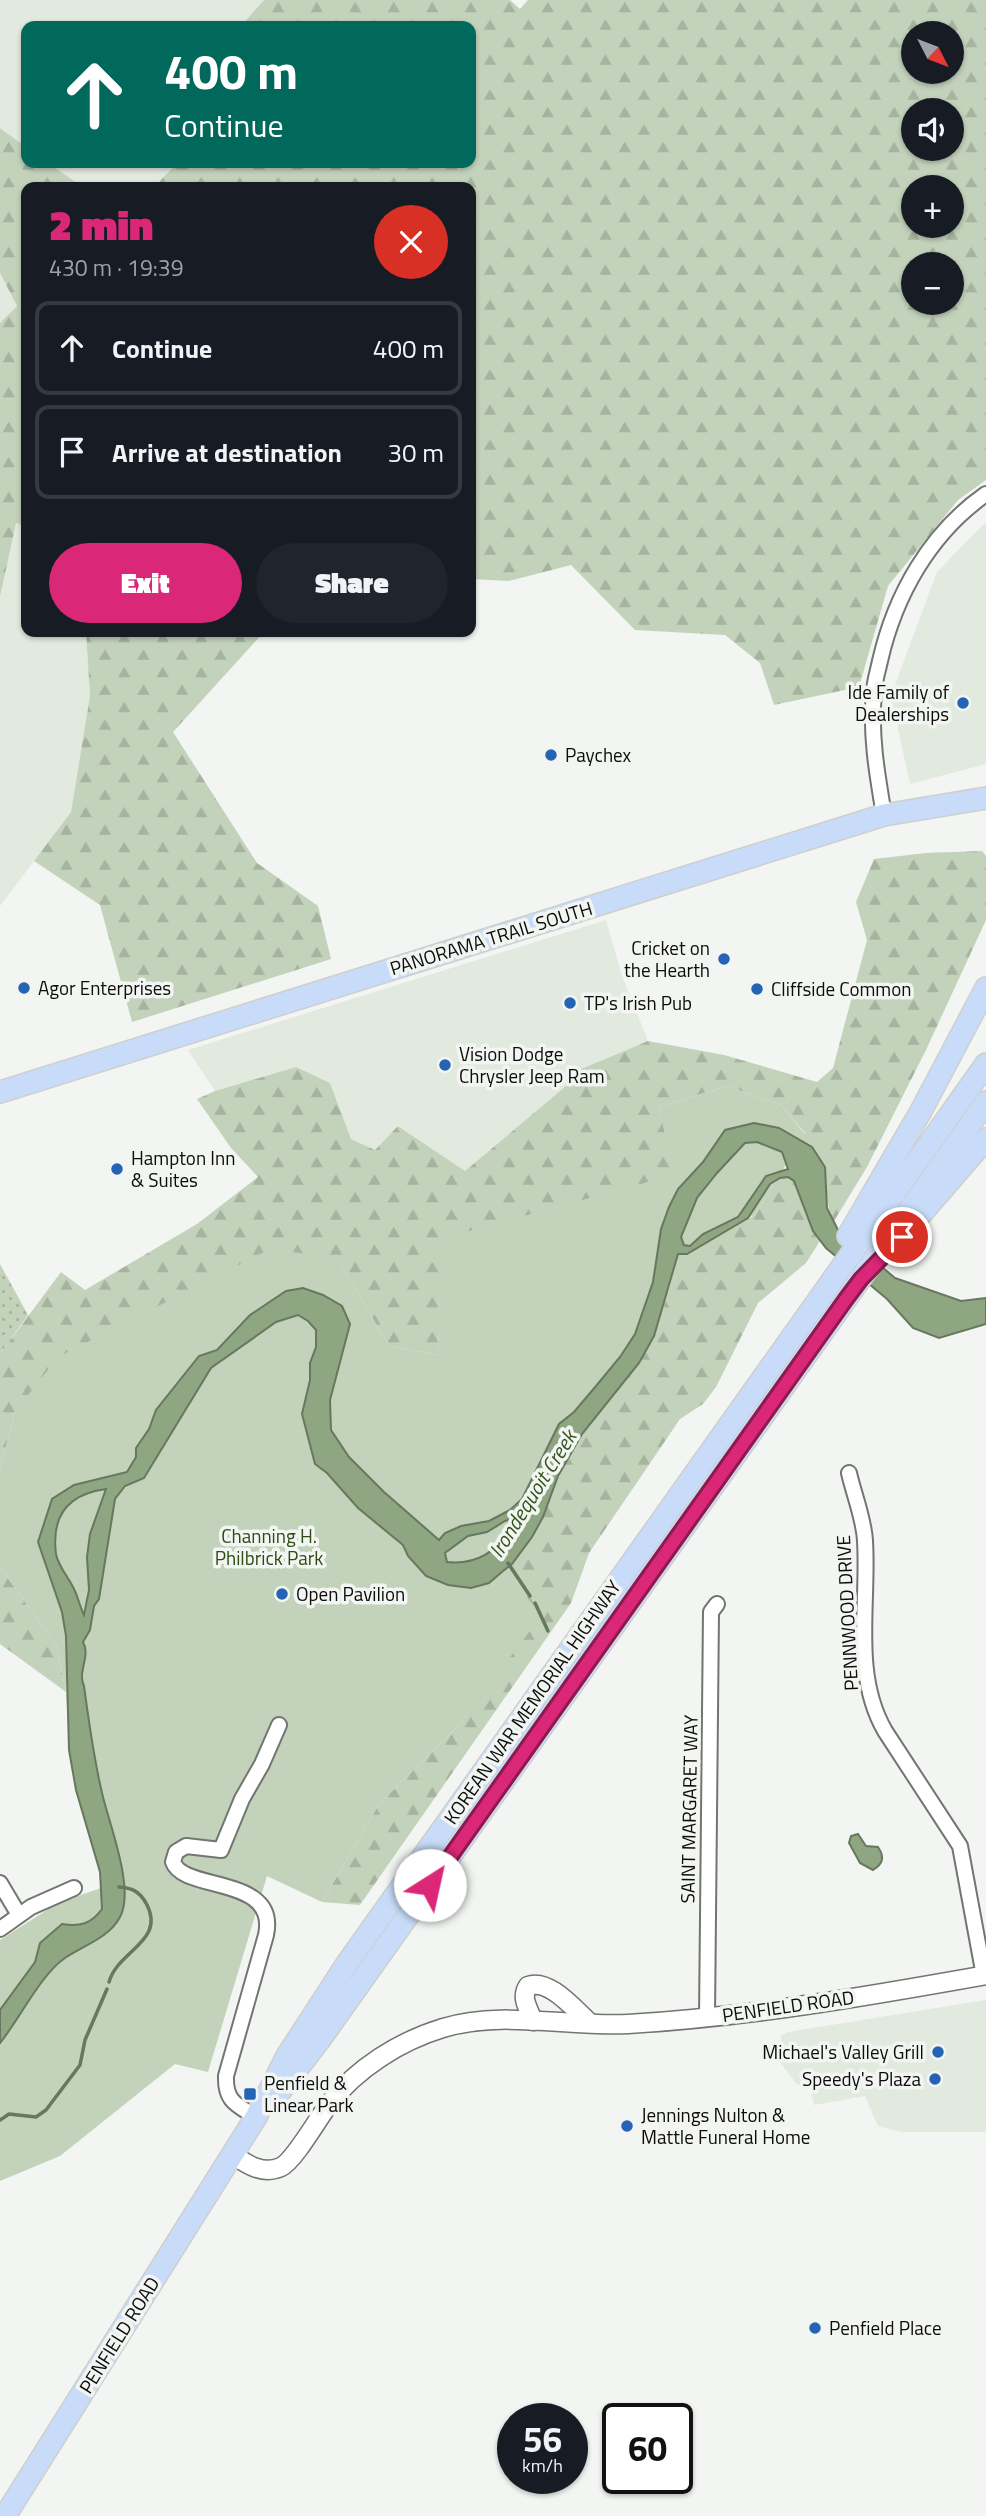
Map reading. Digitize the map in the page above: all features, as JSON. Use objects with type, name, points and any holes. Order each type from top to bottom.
[{"type":"main road","name":"PANORAMA TRAIL SOUTH","points":[[0,1092],[884,815],[986,798]]},
{"type":"main road","points":[[870,1214],[986,988]]},
{"type":"main road","points":[[870,1214],[986,1064]]},
{"type":"main road","points":[[898,1234],[986,1102]]},
{"type":"main road","points":[[898,1234],[986,1139]]},
{"type":"main road","name":"KOREAN WAR MEMORIAL HIGHWAY","points":[[256,2117],[287,2056],[346,1965],[760,1381],[870,1214]]},
{"type":"main road","name":"KOREAN WAR MEMORIAL HIGHWAY","points":[[256,2117],[279,2093],[321,2038],[846,1299],[898,1234]]},
{"type":"main road","name":"PENFIELD ROAD","points":[[5,2516],[256,2117]]},
{"type":"street","points":[[884,815],[874,753],[873,691],[885,639],[901,597],[927,552],[956,518],[986,494]]},
{"type":"street","name":"PENNWOOD DRIVE","points":[[849,1473],[865,1537],[865,1650],[868,1691],[875,1714],[885,1731],[960,1846],[985,1975]]},
{"type":"street","name":"SAINT MARGARET WAY","points":[[707,2017],[711,1612],[717,1604]]},
{"type":"street","points":[[256,2117],[231,2100],[226,2076],[266,1935],[268,1917],[265,1909],[251,1897],[211,1881],[183,1874],[177,1871],[173,1862],[176,1852],[186,1846],[220,1850],[279,1725]]},
{"type":"street","points":[[0,1883],[19,1915]]},
{"type":"street","points":[[0,1929],[42,1901],[74,1888]]},
{"type":"street","name":"PENFIELD ROAD","points":[[233,2155],[260,2169],[285,2165],[342,2089],[365,2069],[414,2038],[445,2027],[473,2021],[624,2024],[707,2017],[836,2000],[985,1975]]},
{"type":"street","points":[[533,2021],[524,1997],[525,1991],[528,1986],[542,1984],[552,1989],[589,2022]]},
{"type":"shaded area","points":[[0,0],[264,0],[245,21],[21,21],[21,143],[0,128]]},
{"type":"shaded area","points":[[55,168],[172,168],[159,182],[76,182]]},
{"type":"shaded area","points":[[0,273],[17,306],[0,323]]},
{"type":"shaded area","points":[[986,522],[986,764],[910,784],[891,696],[937,572]]},
{"type":"shaded area","points":[[16,523],[21,524],[21,637],[86,637],[90,696],[71,812],[0,906],[0,598]]},
{"type":"shaded area","points":[[606,920],[622,976],[648,1041],[569,1074],[566,1086],[465,1171],[399,1126],[375,1150],[351,1139],[330,1083],[296,1067],[215,1091],[188,1050]]},
{"type":"shaded area","points":[[986,2000],[986,2132],[901,2132],[878,2126],[865,2096],[814,2105],[811,2089],[797,2084],[779,2061],[781,2036],[788,2032]]},
{"type":"green space","points":[[264,0],[510,0],[520,9],[528,0],[986,0],[986,480],[958,500],[888,586],[859,687],[774,705],[760,663],[725,635],[635,630],[571,565],[509,581],[476,579],[476,182],[159,182],[172,168],[476,168],[476,21],[245,21]]},
{"type":"green space","points":[[0,128],[21,143],[21,168],[55,168],[76,182],[21,182],[21,524],[16,523],[0,597],[0,323],[17,306],[0,273]]},
{"type":"green space","points":[[86,637],[259,637],[173,732],[257,863],[318,906],[331,959],[132,1022],[100,905],[34,861],[71,812],[90,696]]},
{"type":"green space","points":[[982,851],[986,856],[986,920],[926,1050],[867,1167],[834,1221],[823,1167],[819,1157],[801,1141],[805,1133],[781,1105],[727,1086],[659,1107],[675,1175],[442,1239],[438,1355],[389,1346],[337,1258],[15,1412],[0,1469],[0,1354],[61,1272],[85,1290],[197,1224],[258,1177],[231,1148],[197,1099],[296,1067],[330,1083],[351,1139],[375,1150],[398,1126],[465,1171],[566,1086],[569,1074],[648,1041],[724,1055],[817,1082],[833,1068],[867,940],[856,902],[874,859],[926,853]]},
{"type":"green space","name":"Channing H. Philbrick Park","points":[[727,1086],[781,1105],[805,1134],[755,1215],[705,1233],[670,1286],[654,1336],[639,1363],[582,1434],[558,1476],[543,1517],[512,1564],[504,1571],[542,1615],[456,1728],[379,1804],[322,1902],[267,1876],[208,2072],[175,2064],[60,2156],[0,2181],[0,1940],[58,1903],[101,1888],[100,1872],[76,1790],[69,1750],[66,1692],[56,1645],[0,1567],[0,1469],[15,1412],[58,1357],[270,1249],[337,1258],[389,1346],[438,1355],[441,1239],[674,1175],[659,1107]]},
{"type":"green space","points":[[788,1177],[794,1181],[813,1231],[820,1241],[806,1263],[758,1303],[716,1387],[703,1404],[680,1419],[589,1553],[571,1603],[360,1905],[322,1902],[379,1804],[456,1728],[541,1615],[503,1571],[512,1564],[543,1517],[558,1476],[582,1434],[639,1363],[654,1336],[670,1286],[694,1249],[755,1215],[776,1181]]},
{"type":"green space","points":[[0,1264],[28,1315],[0,1354]]},
{"type":"green space","points":[[0,1567],[56,1645],[66,1692],[0,1644]]},
{"type":"water","name":"Irondequoit Creek","points":[[754,1123],[779,1128],[812,1147],[825,1167],[827,1208],[838,1230],[895,1278],[961,1301],[986,1298],[986,1324],[939,1338],[913,1328],[887,1299],[826,1248],[813,1231],[794,1181],[788,1177],[780,1178],[770,1184],[748,1218],[687,1254],[678,1254],[654,1336],[639,1363],[582,1434],[558,1476],[543,1517],[532,1537],[512,1564],[489,1583],[471,1588],[448,1585],[426,1576],[408,1556],[403,1545],[358,1508],[327,1473],[315,1464],[302,1414],[310,1380],[310,1363],[316,1347],[316,1330],[308,1321],[298,1315],[276,1322],[211,1368],[144,1478],[125,1486],[115,1499],[99,1599],[94,1606],[90,1630],[83,1642],[86,1653],[82,1681],[100,1783],[123,1875],[124,1905],[120,1917],[109,1930],[65,1958],[47,1975],[0,2043],[0,2010],[35,1962],[40,1943],[62,1924],[85,1923],[102,1909],[100,1872],[76,1790],[69,1750],[66,1636],[62,1612],[38,1542],[52,1499],[74,1485],[127,1472],[156,1410],[199,1356],[217,1350],[250,1315],[286,1291],[303,1288],[342,1306],[350,1324],[330,1400],[331,1430],[349,1457],[439,1540],[445,1533],[461,1526],[489,1521],[510,1510],[522,1499],[559,1424],[574,1412],[596,1386],[635,1334],[653,1282],[661,1229],[669,1207],[678,1189],[703,1162],[725,1130]],"holes":[[[757,1142],[782,1152],[788,1169],[766,1176],[738,1217],[703,1234],[690,1246],[684,1245],[681,1237],[697,1198],[745,1143]],[[106,1489],[90,1534],[87,1557],[89,1590],[84,1615],[57,1558],[55,1540],[56,1528],[65,1509],[73,1501]],[[519,1517],[499,1545],[490,1552],[470,1561],[447,1562],[445,1553],[468,1536],[487,1532],[505,1521]]]},
{"type":"water","points":[[858,1834],[866,1846],[878,1847],[882,1854],[882,1860],[873,1870],[860,1863],[849,1843],[851,1836]]},
{"type":"waterway","name":"Irondequoit Creek","points":[[508,1563],[530,1596]]},
{"type":"waterway","points":[[535,1603],[548,1631]]},
{"type":"waterway","points":[[109,1982],[114,1971],[139,1945],[150,1927],[151,1916],[141,1896],[128,1888],[119,1887]]},
{"type":"waterway","points":[[0,2120],[9,2114],[36,2117],[46,2110],[80,2065],[85,2040],[107,1989]]},
{"type":"place","name":"Ide Family of Dealerships","points":[[963,703]]},
{"type":"place","name":"Paychex","points":[[551,755]]},
{"type":"place","name":"Cricket on the Hearth","points":[[724,959]]},
{"type":"place","name":"Agor Enterprises","points":[[24,988]]},
{"type":"place","name":"Cliffside Common","points":[[757,989]]},
{"type":"place","name":"TP's Irish Pub","points":[[570,1003]]},
{"type":"place","name":"Vision Dodge Chrysler Jeep Ram","points":[[445,1065]]},
{"type":"place","name":"Hampton Inn & Suites","points":[[117,1169]]},
{"type":"place","name":"Open Pavilion","points":[[282,1594]]},
{"type":"place","name":"Michael's Valley Grill","points":[[938,2052]]},
{"type":"place","name":"Speedy's Plaza","points":[[935,2079]]},
{"type":"place","name":"Penfield & Linear Park","points":[[250,2094]]},
{"type":"place","name":"Jennings Nulton & Mattle Funeral Home","points":[[627,2126]]},
{"type":"place","name":"Penfield Place","points":[[815,2328]]},
{"type":"route","points":[[430,1885],[846,1299],[861,1279],[902,1237]]}]
